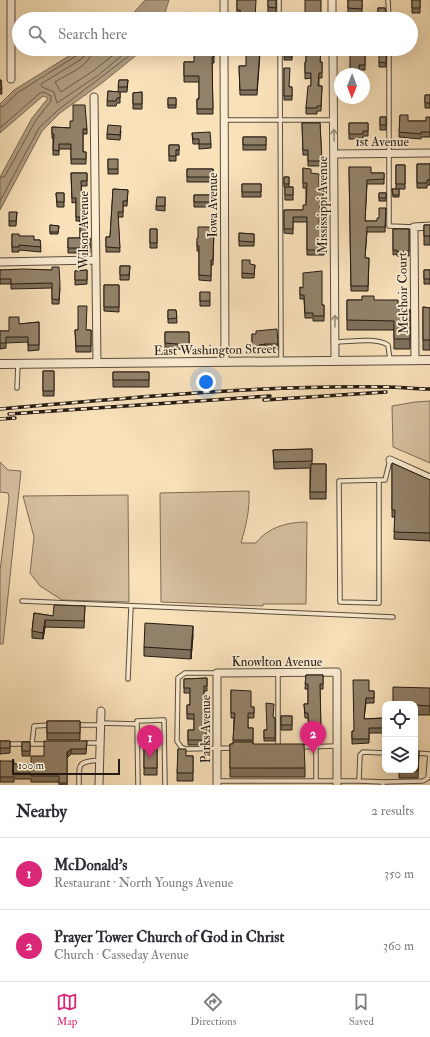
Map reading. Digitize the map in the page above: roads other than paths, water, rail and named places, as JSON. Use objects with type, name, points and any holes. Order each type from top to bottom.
[{"type":"street","points":[[11,0],[11,79]]},
{"type":"street","points":[[224,0],[224,12]]},
{"type":"street","points":[[332,0],[332,12]]},
{"type":"street","name":"Iowa Avenue","points":[[224,56],[225,362]]},
{"type":"street","name":"Mississippi Avenue","points":[[333,56],[335,360]]},
{"type":"street","name":"Wilson Avenue","points":[[94,97],[97,363]]},
{"type":"street","name":"1st Avenue","points":[[334,154],[430,153]]},
{"type":"street","points":[[414,227],[430,226]]},
{"type":"street","name":"Melchoir Court","points":[[414,227],[415,360]]},
{"type":"street","points":[[0,262],[95,260]]},
{"type":"street","name":"East Washington Street","points":[[0,364],[430,360]]},
{"type":"street","points":[[390,460],[430,478]]},
{"type":"street","name":"Knowlton Avenue","points":[[217,673],[337,672],[337,746]]},
{"type":"street","name":"Parks Avenue","points":[[217,673],[217,783]]},
{"type":"street","points":[[99,785],[101,711]]},
{"type":"street","points":[[337,746],[337,783]]},
{"type":"lane","points":[[279,0],[279,12]]},
{"type":"lane","points":[[388,0],[389,12]]},
{"type":"lane","points":[[280,56],[281,361]]},
{"type":"lane","points":[[389,56],[389,226],[414,227]]},
{"type":"lane","points":[[224,120],[334,120]]},
{"type":"lane","points":[[335,342],[374,341],[386,343],[388,345],[390,360]]},
{"type":"lane","points":[[17,388],[18,364]]},
{"type":"lane","points":[[379,480],[379,603],[340,602],[339,481],[379,480],[385,480],[390,460]]},
{"type":"lane","points":[[22,601],[393,617]]},
{"type":"lane","points":[[128,679],[131,606]]},
{"type":"lane","points":[[217,673],[185,673],[178,678],[177,741],[181,747],[186,749],[240,748]]},
{"type":"lane","points":[[278,673],[278,747]]},
{"type":"lane","points":[[138,785],[137,721],[164,720],[165,785]]},
{"type":"lane","points":[[73,725],[137,724]]},
{"type":"lane","points":[[32,744],[34,726],[58,725]]},
{"type":"lane","points":[[78,743],[100,743]]},
{"type":"lane","points":[[0,744],[58,744]]},
{"type":"lane","points":[[316,746],[316,781]]},
{"type":"lane","points":[[293,747],[337,746]]},
{"type":"lane","points":[[271,747],[286,747]]},
{"type":"lane","points":[[359,781],[360,755],[363,752],[382,753]]},
{"type":"lane","points":[[217,783],[316,781],[337,783],[359,781],[383,783],[423,782],[428,778],[430,754],[418,753]]},
{"type":"lane","points":[[79,785],[80,763],[85,761],[100,760]]},
{"type":"water","points":[[145,0],[169,0],[165,12],[134,12]]},
{"type":"water","points":[[69,56],[135,56],[102,83],[60,113],[42,131],[0,210],[0,177],[32,118],[48,98],[43,96],[0,133],[0,104],[14,90]]},
{"type":"railway","points":[[0,409],[240,390],[337,387],[430,389]]},
{"type":"railway","points":[[264,400],[386,392]]},
{"type":"railway","points":[[9,414],[270,396]]},
{"type":"railway","points":[[0,419],[15,418]]},
{"type":"place","name":"Prayer Tower Church of God in Christ","points":[[313,754]]},
{"type":"place","name":"McDonald's","points":[[150,758]]}]
